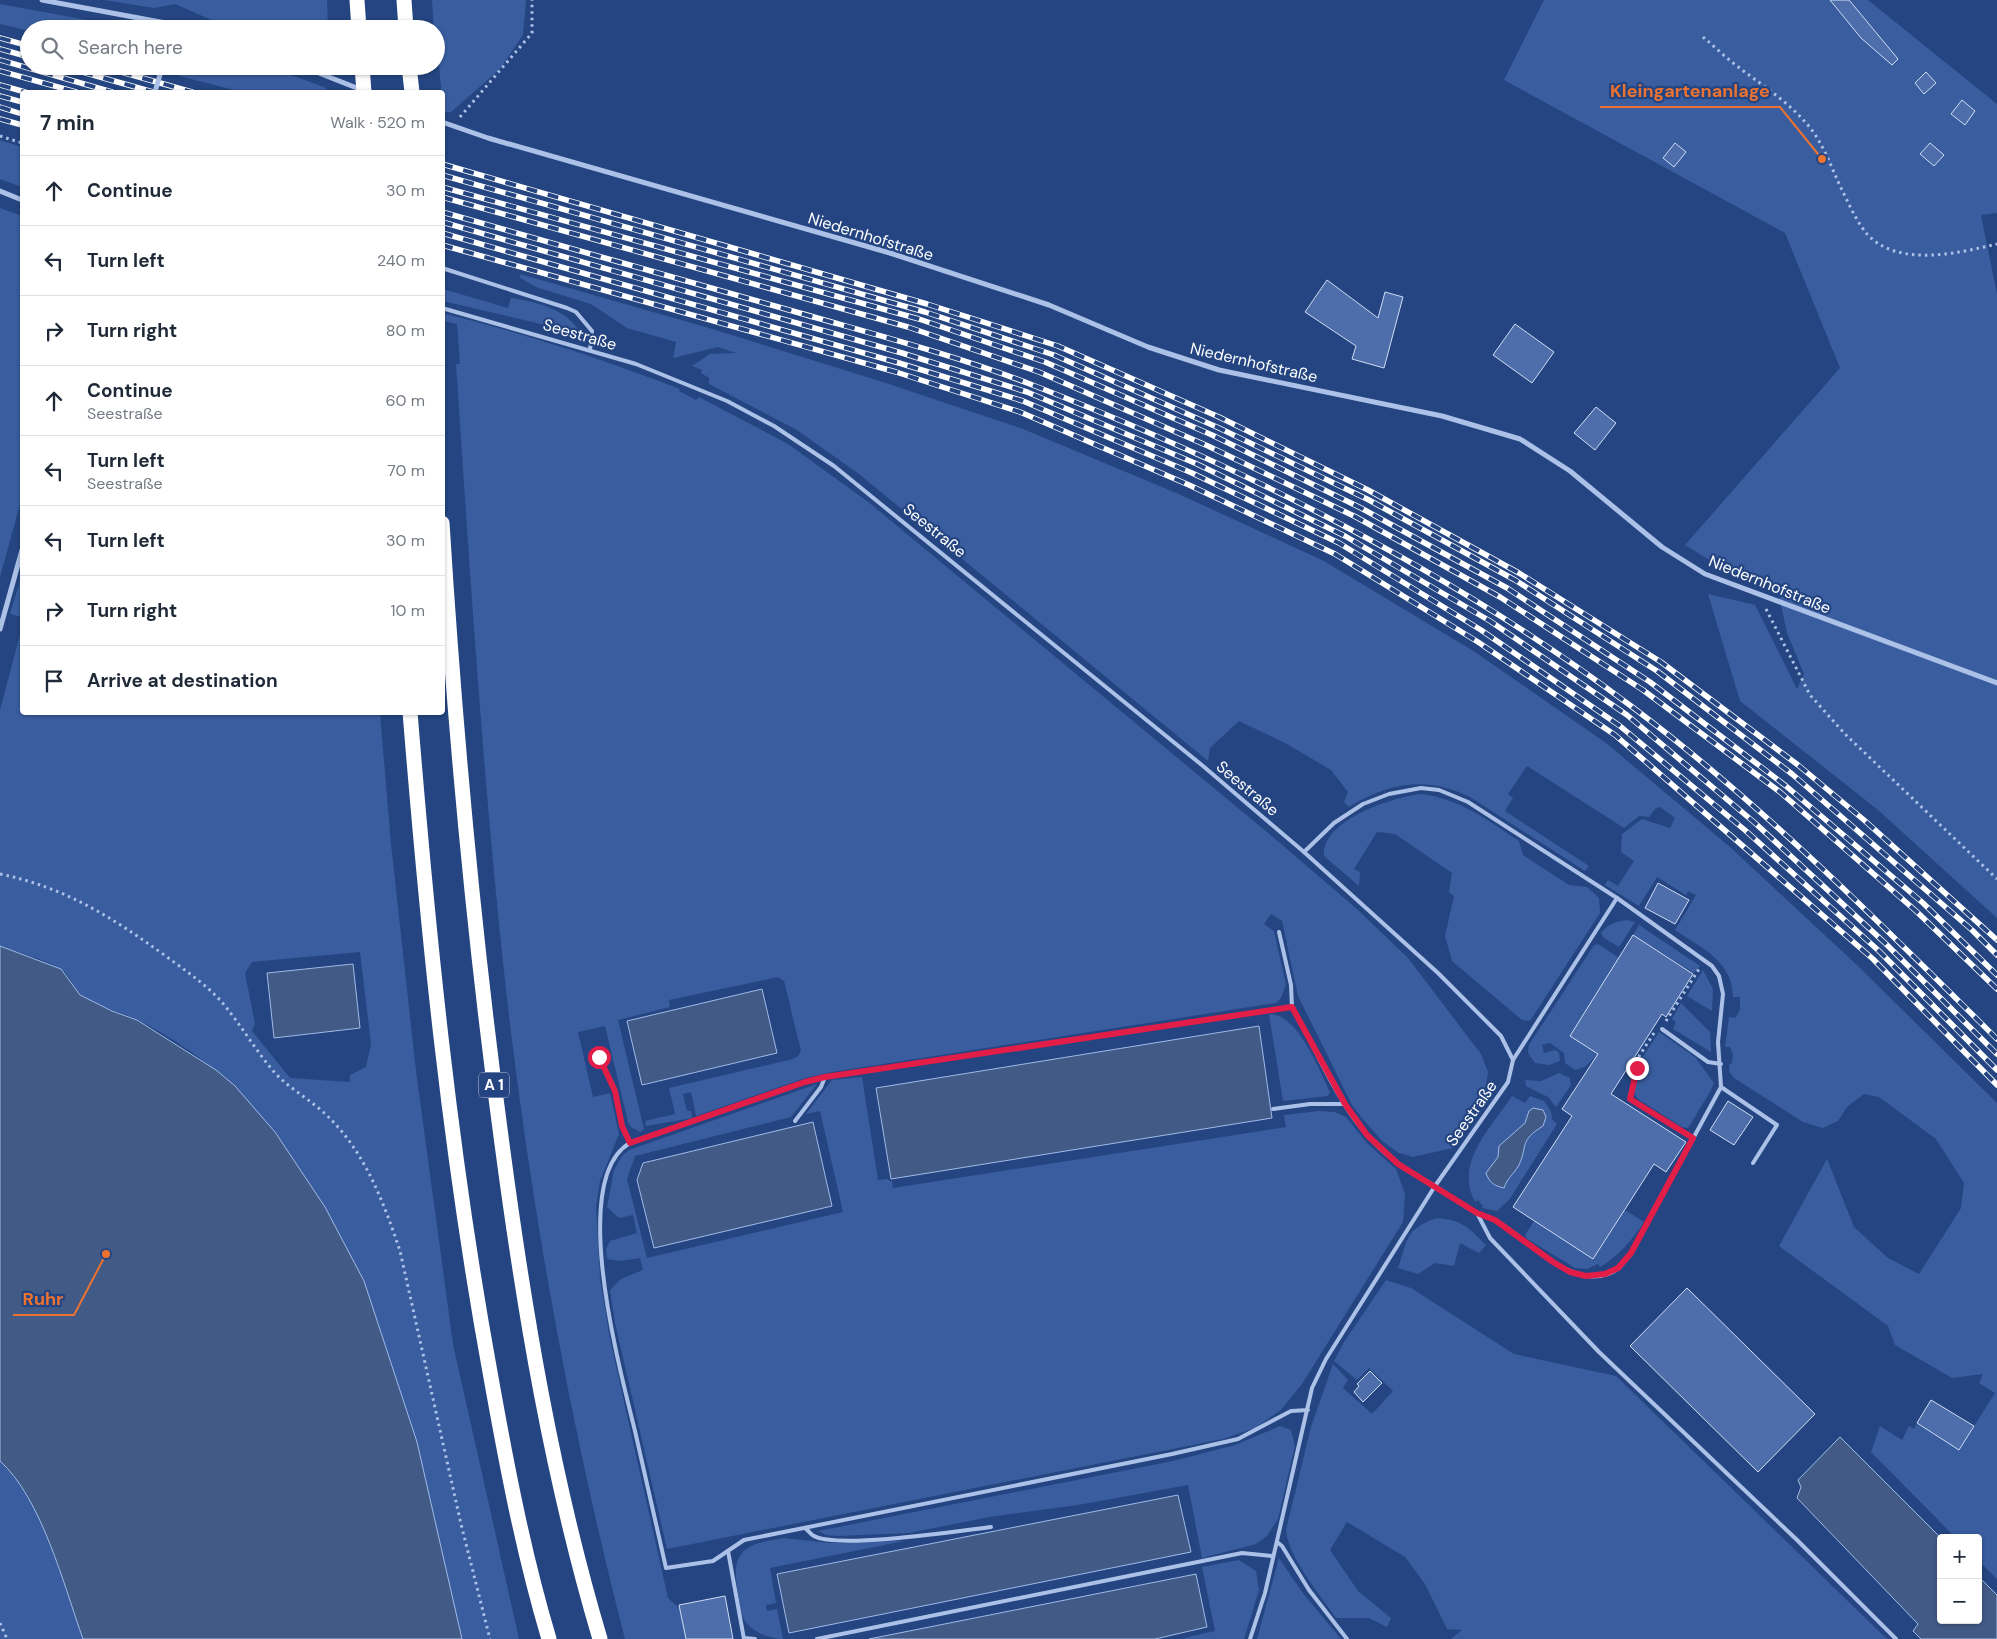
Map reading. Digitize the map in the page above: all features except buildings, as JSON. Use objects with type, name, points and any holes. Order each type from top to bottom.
[{"type":"highway","points":[[357,0],[358,20]]},
{"type":"highway","points":[[404,0],[405,20]]},
{"type":"highway","points":[[363,75],[366,90]]},
{"type":"highway","points":[[410,75],[412,90]]},
{"type":"highway","name":"A 1","points":[[445,561],[470,881],[494,1087],[517,1258],[547,1424],[584,1587],[600,1639]]},
{"type":"highway","points":[[410,715],[424,883],[446,1091],[472,1274],[506,1460],[549,1639]]},
{"type":"street","points":[[42,0],[144,20]]},
{"type":"street","points":[[156,90],[160,75]]},
{"type":"street","points":[[324,75],[361,90]]},
{"type":"street","name":"Niedernhofstraße","points":[[445,123],[890,253],[1049,305],[1148,347],[1219,370],[1442,416],[1520,439],[1570,471],[1662,547],[1705,574],[1997,683]]},
{"type":"street","points":[[0,191],[20,199]]},
{"type":"street","points":[[0,626],[20,557]]},
{"type":"lane","points":[[445,269],[482,282],[547,300],[576,312],[592,331],[590,350]]},
{"type":"lane","name":"Seestraße","points":[[445,309],[590,350],[664,374],[727,401],[774,426],[834,466],[1134,710],[1304,852],[1438,972],[1501,1036],[1513,1060],[1508,1082],[1435,1186],[1326,1359],[1312,1388],[1265,1593],[1250,1639]]},
{"type":"lane","points":[[1279,932],[1291,985],[1292,1007],[1345,1104],[1367,1135],[1398,1164],[1477,1213],[1495,1220],[1570,1272],[1586,1276],[1605,1274],[1618,1268],[1631,1253],[1721,1087],[1721,1064],[1718,1042],[1722,994],[1719,976],[1705,960],[1616,898],[1468,802],[1438,790],[1411,789],[1389,794],[1363,804],[1334,823],[1304,852]]},
{"type":"lane","points":[[1513,1060],[1616,898]]},
{"type":"lane","points":[[1292,1007],[825,1077],[805,1082],[630,1143],[614,1155],[605,1181],[601,1206],[604,1278],[613,1337],[666,1568],[713,1561],[744,1540],[1238,1439],[1291,1411],[1308,1410]]},
{"type":"lane","points":[[1662,1028],[1708,1062],[1721,1064]]},
{"type":"lane","points":[[599,1057],[615,1091],[622,1126],[630,1143]]},
{"type":"lane","points":[[795,1121],[821,1087],[825,1077]]},
{"type":"lane","points":[[1721,1087],[1777,1124],[1753,1163]]},
{"type":"lane","points":[[1273,1109],[1310,1104],[1345,1104]]},
{"type":"lane","points":[[1477,1213],[1490,1238],[1599,1352],[1796,1539],[1896,1639]]},
{"type":"lane","points":[[805,1528],[814,1536],[836,1540],[920,1536],[991,1527]]},
{"type":"lane","points":[[1277,1542],[1282,1546],[1309,1590],[1347,1639]]},
{"type":"lane","points":[[728,1551],[744,1639],[755,1639]]},
{"type":"lane","points":[[817,1639],[1242,1553],[1273,1556]]},
{"type":"path","points":[[452,126],[532,33],[532,0]]},
{"type":"path","points":[[1703,36],[1737,66],[1782,100],[1813,132],[1830,160],[1844,193],[1867,234],[1889,249],[1910,255],[1997,244]]},
{"type":"path","points":[[0,136],[20,142]]},
{"type":"path","points":[[1758,594],[1810,695],[1845,734],[1997,879]]},
{"type":"path","points":[[0,874],[48,888],[86,903],[125,927],[196,979],[220,1000],[274,1071],[290,1088],[333,1122],[359,1155],[390,1221],[400,1251],[461,1524],[490,1639]]},
{"type":"path","points":[[1693,1138],[1630,1099],[1636,1061],[1658,1026],[1662,1028],[1705,960]]},
{"type":"path","points":[[0,1623],[7,1639]]},
{"type":"shaded area","points":[[104,0],[327,0],[328,20],[211,20],[175,4],[154,8]]},
{"type":"shaded area","points":[[432,0],[526,0],[523,35],[499,70],[451,112],[445,112],[445,90],[441,90],[440,75],[445,75],[445,20],[433,20]]},
{"type":"shaded area","points":[[1544,0],[1868,0],[1997,104],[1997,213],[1981,215],[1997,294],[1997,918],[1878,810],[1740,701],[1708,594],[1755,605],[1797,689],[1804,674],[1787,633],[1778,591],[1735,576],[1685,545],[1840,368],[1785,233],[1504,80]]},
{"type":"shaded area","points":[[0,4],[87,20],[20,20],[20,29],[0,24]]},
{"type":"shaded area","points":[[291,75],[326,88],[326,90],[234,90],[179,76]]},
{"type":"shaded area","points":[[0,140],[20,146],[20,186],[0,179]]},
{"type":"shaded area","points":[[0,208],[20,215],[20,504],[0,577]]},
{"type":"shaded area","points":[[520,274],[709,328],[886,383],[1023,429],[1181,495],[1324,561],[1475,652],[1606,743],[1730,847],[1858,966],[1997,1103],[1997,1579],[1982,1564],[1982,1534],[1952,1534],[1871,1452],[1880,1426],[1902,1440],[1909,1426],[1914,1429],[1917,1423],[1959,1450],[1995,1393],[1979,1383],[1983,1374],[1952,1378],[1895,1345],[1888,1326],[1779,1246],[1827,1159],[1854,1227],[1888,1258],[1919,1274],[1961,1208],[1964,1183],[1936,1139],[1879,1097],[1864,1094],[1847,1107],[1838,1121],[1823,1128],[1803,1122],[1734,1078],[1730,1073],[1729,1065],[1732,1063],[1733,1055],[1730,1047],[1725,1047],[1729,1017],[1735,1018],[1740,1010],[1740,997],[1733,997],[1732,985],[1722,965],[1705,950],[1675,930],[1696,895],[1688,891],[1686,895],[1657,877],[1639,906],[1605,885],[1608,880],[1618,886],[1634,861],[1621,852],[1622,834],[1642,819],[1670,828],[1675,818],[1660,807],[1656,808],[1649,817],[1639,816],[1624,828],[1527,766],[1508,794],[1513,798],[1505,811],[1589,866],[1585,871],[1470,797],[1454,790],[1423,784],[1394,787],[1379,792],[1349,807],[1344,802],[1348,792],[1331,770],[1287,744],[1239,721],[1210,748],[1208,761],[859,474],[797,430],[709,384],[709,378],[701,373],[702,370],[692,366],[710,354],[736,353],[718,347],[673,358],[676,342],[627,328],[591,304],[536,287],[520,278]]},
{"type":"shaded area","points":[[445,290],[508,308],[511,298],[548,307],[565,316],[578,329],[562,329],[445,301]]},
{"type":"shaded area","points":[[445,314],[562,347],[680,389],[679,391],[696,400],[699,397],[788,444],[867,501],[1267,832],[1357,909],[1408,958],[1481,1054],[1488,1072],[1485,1092],[1453,1148],[1413,1157],[1399,1153],[1382,1141],[1352,1105],[1298,996],[1282,921],[1271,914],[1264,924],[1274,931],[1286,985],[1281,998],[1276,1003],[832,1072],[805,1078],[696,1116],[691,1092],[683,1094],[687,1111],[691,1111],[692,1118],[646,1126],[645,1121],[675,1114],[669,1088],[793,1059],[801,1051],[784,981],[778,977],[669,1000],[670,1007],[618,1020],[644,1129],[640,1132],[631,1127],[628,1122],[605,1026],[578,1032],[593,1097],[610,1093],[619,1134],[600,1181],[596,1206],[600,1278],[610,1339],[668,1598],[680,1609],[686,1639],[625,1639],[587,1479],[554,1317],[527,1154],[498,912],[472,599],[456,364],[460,364],[457,324],[445,321]]},
{"type":"shaded area","points":[[20,581],[20,616],[10,614]]},
{"type":"shaded area","points":[[20,635],[20,715],[380,715],[391,844],[416,1071],[453,1344],[519,1639],[462,1639],[453,1606],[247,1102],[224,1078],[182,1045],[138,1020],[95,1004],[82,996],[61,969],[40,959],[0,946],[0,710]],"holes":[[[360,952],[371,1044],[366,1067],[350,1075],[350,1082],[290,1078],[252,1031],[255,1024],[245,973],[252,962]]]},
{"type":"shaded area","points":[[1421,794],[1449,801],[1484,818],[1519,841],[1523,855],[1569,885],[1587,887],[1599,898],[1600,913],[1530,1021],[1522,1020],[1452,961],[1445,936],[1454,896],[1449,892],[1452,873],[1395,834],[1377,832],[1354,869],[1360,872],[1359,886],[1324,856],[1326,843],[1346,821],[1377,805]]},
{"type":"shaded area","points":[[1627,920],[1635,922],[1619,947],[1604,938],[1601,933],[1607,927],[1616,922]]},
{"type":"shaded area","points":[[1639,925],[1700,966],[1694,973],[1633,935]]},
{"type":"shaded area","points":[[1598,944],[1619,958],[1570,1036],[1598,1054],[1585,1067],[1575,1070],[1565,1063],[1564,1053],[1550,1043],[1542,1045],[1544,1053],[1555,1050],[1559,1052],[1560,1061],[1549,1065],[1535,1063],[1528,1053],[1529,1045],[1594,945]]},
{"type":"shaded area","points":[[0,946],[61,969],[80,995],[112,1011],[137,1020],[216,1070],[235,1086],[275,1132],[325,1207],[364,1281],[417,1442],[462,1639],[83,1639],[40,1520],[15,1477],[0,1461]]},
{"type":"shaded area","points":[[353,964],[360,1028],[274,1038],[267,973]]},
{"type":"shaded area","points":[[1703,970],[1713,989],[1712,1011],[1687,996]]},
{"type":"shaded area","points":[[762,989],[777,1053],[642,1085],[627,1021]]},
{"type":"shaded area","points":[[1681,1003],[1710,1032],[1711,1052],[1673,1029],[1676,1022],[1672,1019]]},
{"type":"shaded area","points":[[1269,1014],[1279,1016],[1298,1032],[1314,1057],[1330,1092],[1328,1096],[1283,1101]]},
{"type":"shaded area","points":[[1259,1026],[1272,1118],[891,1179],[876,1088]]},
{"type":"shaded area","points":[[1659,1032],[1695,1057],[1714,1083],[1688,1128],[1682,1127],[1638,1099],[1634,1093],[1639,1063]]},
{"type":"shaded area","points":[[1559,1073],[1570,1078],[1571,1085],[1556,1107],[1548,1097],[1526,1086],[1525,1080],[1541,1081]]},
{"type":"shaded area","points":[[862,1077],[878,1180],[887,1179],[892,1182],[893,1188],[1286,1127],[1284,1115],[1319,1111],[1335,1112],[1346,1117],[1367,1143],[1396,1169],[1405,1194],[1403,1222],[1302,1384],[1281,1410],[1255,1428],[1223,1439],[667,1549],[615,1323],[610,1290],[621,1279],[643,1270],[640,1258],[620,1261],[607,1259],[606,1249],[610,1241],[637,1233],[633,1215],[619,1218],[607,1207],[614,1170],[622,1156],[629,1150],[817,1084],[791,1117],[635,1156],[627,1179],[647,1258],[843,1212],[820,1111],[806,1114],[832,1080]]},
{"type":"shaded area","points":[[1512,1096],[1525,1103],[1530,1096],[1544,1101],[1551,1111],[1552,1119],[1557,1124],[1509,1200],[1497,1211],[1482,1208],[1483,1206],[1478,1200],[1475,1202],[1470,1187],[1469,1173],[1472,1159],[1478,1146]]},
{"type":"shaded area","points":[[1533,1108],[1543,1110],[1546,1117],[1543,1126],[1535,1131],[1527,1140],[1519,1165],[1504,1188],[1497,1186],[1490,1181],[1486,1173],[1498,1157],[1499,1146],[1525,1123],[1529,1111]]},
{"type":"shaded area","points":[[813,1122],[832,1206],[654,1248],[637,1180],[643,1163]]},
{"type":"shaded area","points":[[1625,1210],[1644,1222],[1625,1247],[1600,1267],[1598,1264],[1587,1269],[1575,1268],[1526,1238],[1525,1235],[1534,1221],[1593,1259]]},
{"type":"shaded area","points":[[1437,1218],[1459,1223],[1474,1233],[1486,1245],[1479,1253],[1460,1243],[1454,1266],[1435,1263],[1418,1274],[1398,1268],[1409,1236],[1419,1226]]},
{"type":"shaded area","points":[[1386,1280],[1411,1288],[1514,1354],[1616,1376],[1887,1639],[1451,1639],[1462,1630],[1447,1629],[1425,1584],[1405,1557],[1347,1522],[1330,1550],[1358,1591],[1391,1618],[1387,1627],[1369,1618],[1336,1618],[1298,1564],[1288,1541],[1286,1530],[1311,1427],[1333,1364],[1348,1380],[1343,1388],[1372,1414],[1393,1391],[1369,1368],[1357,1380],[1334,1361],[1344,1342]]},
{"type":"shaded area","points":[[1280,1426],[1291,1430],[1295,1446],[1278,1519],[1267,1536],[1256,1544],[1202,1558],[1188,1485],[1078,1505],[989,1517],[909,1533],[838,1536],[826,1535],[818,1531],[1173,1461],[1235,1445]]},
{"type":"shaded area","points":[[1840,1437],[1937,1534],[1937,1624],[1982,1624],[1982,1580],[1997,1595],[1997,1639],[1921,1639],[1913,1631],[1918,1624],[1797,1498],[1801,1487],[1798,1480]]},
{"type":"shaded area","points":[[0,1461],[29,1498],[51,1544],[83,1639],[0,1639]]},
{"type":"shaded area","points":[[1178,1495],[1191,1552],[789,1633],[777,1574]]},
{"type":"shaded area","points":[[783,1538],[831,1543],[904,1541],[770,1568],[776,1603],[766,1605],[767,1611],[777,1609],[783,1639],[761,1634],[747,1624],[738,1594],[736,1567],[738,1560],[747,1549],[762,1542]]},
{"type":"shaded area","points":[[1279,1558],[1302,1592],[1341,1639],[1257,1639]]},
{"type":"shaded area","points":[[1239,1560],[1256,1571],[1259,1590],[1244,1639],[1180,1639],[1215,1631],[1202,1567]]},
{"type":"shaded area","points":[[1196,1574],[1207,1627],[1155,1639],[869,1639]]},
{"type":"railway","points":[[0,38],[20,44]]},
{"type":"railway","points":[[0,49],[20,55]]},
{"type":"railway","points":[[0,60],[20,66]]},
{"type":"railway","points":[[0,71],[69,90]]},
{"type":"railway","points":[[52,75],[105,90]]},
{"type":"railway","points":[[93,75],[146,90]]},
{"type":"railway","points":[[132,75],[185,90]]},
{"type":"railway","points":[[0,85],[20,91]]},
{"type":"railway","points":[[0,96],[20,101]]},
{"type":"railway","points":[[0,107],[20,113]]},
{"type":"railway","points":[[0,119],[20,124]]},
{"type":"railway","points":[[445,165],[927,304],[1058,346],[1219,417],[1368,490],[1519,573],[1661,662],[1798,765],[1864,820],[1997,940]]},
{"type":"railway","points":[[445,176],[925,312],[1054,355],[1219,428],[1367,499],[1515,580],[1657,671],[1792,774],[1972,930],[1997,955]]},
{"type":"railway","points":[[445,188],[919,319],[1045,362],[1212,435],[1361,508],[1507,588],[1650,682],[1786,786],[1923,903],[1997,975]]},
{"type":"railway","points":[[445,198],[908,327],[1039,372],[1208,446],[1356,517],[1500,597],[1643,690],[1780,792],[1916,911],[1997,989]]},
{"type":"railway","points":[[445,213],[910,344],[1001,373],[1109,416],[1187,450],[1341,524],[1490,609],[1562,656],[1680,744],[1820,866],[1997,1039]]},
{"type":"railway","points":[[445,223],[902,353],[1027,392],[1197,464],[1345,536],[1490,621],[1627,715],[1755,823],[1885,943],[1997,1054]]},
{"type":"railway","points":[[445,234],[899,363],[1023,401],[1192,473],[1339,543],[1481,630],[1620,726],[1746,831],[1879,951],[1997,1070]]},
{"type":"railway","points":[[445,246],[896,372],[1020,412],[1189,485],[1335,554],[1478,642],[1615,735],[1873,959],[1997,1085]]},
{"type":"place","name":"Kleingartenanlage","points":[[1822,159]]},
{"type":"place","name":"Ruhr","points":[[106,1254]]},
{"type":"route","points":[[599,1057],[615,1091],[622,1126],[630,1143],[695,1122],[805,1082],[825,1077],[1292,1007],[1334,1087],[1345,1104],[1367,1135],[1398,1164],[1477,1213],[1495,1220],[1553,1262],[1570,1272],[1586,1276],[1605,1274],[1618,1268],[1631,1253],[1693,1138],[1630,1099],[1637,1068]]}]
